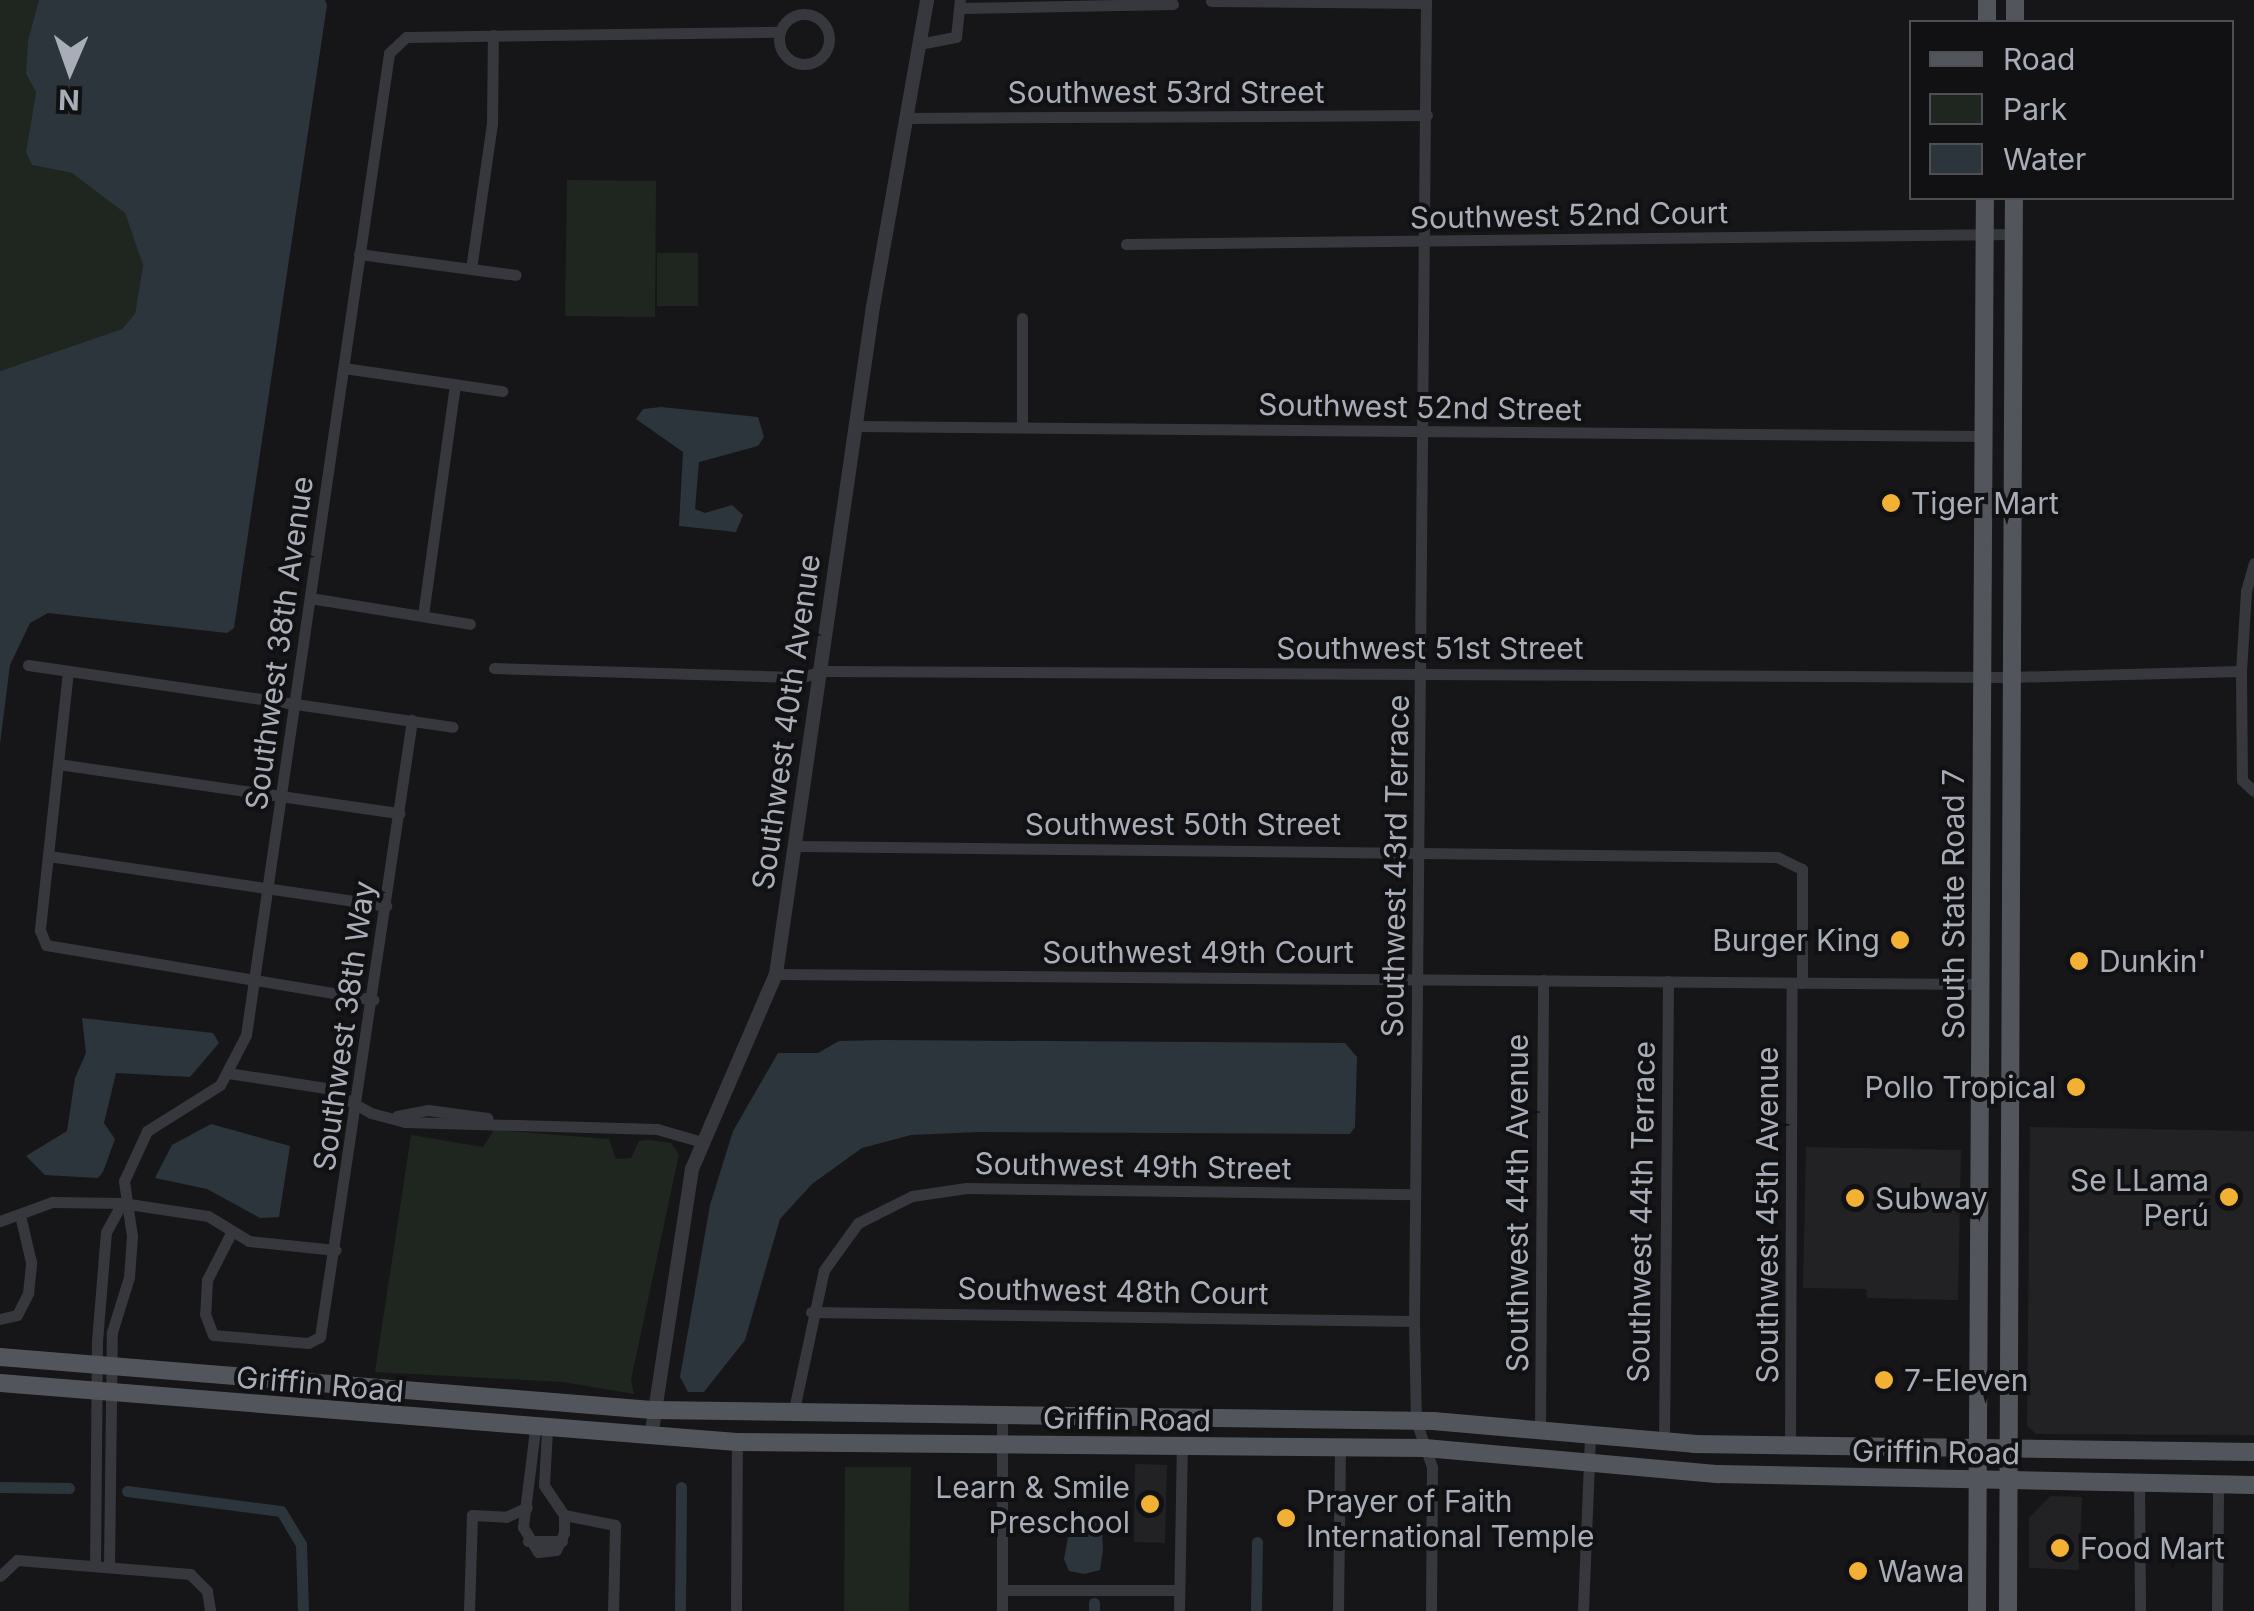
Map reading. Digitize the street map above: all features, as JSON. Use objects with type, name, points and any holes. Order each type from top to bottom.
[{"type":"main road","name":"South State Road 7","points":[[1977,1611],[1985,200]]},
{"type":"main road","name":"South State Road 7","points":[[2008,1611],[2014,200]]},
{"type":"main road","points":[[1980,946],[1992,968],[2011,982]]},
{"type":"main road","points":[[1980,984],[2000,999],[2010,1025]]},
{"type":"main road","name":"Griffin Road","points":[[0,1357],[652,1410],[1416,1421],[1540,1426],[1664,1442],[2009,1451],[2254,1452]]},
{"type":"main road","name":"Griffin Road","points":[[0,1384],[541,1430],[736,1442],[1425,1448],[1718,1474],[2254,1485]]},
{"type":"street","name":"Southwest 40th Avenue","points":[[651,1437],[684,1206],[702,1142],[776,974],[800,846],[856,426],[927,0]]},
{"type":"street","points":[[1211,1],[1426,2]]},
{"type":"street","name":"Southwest 43rd Terrace","points":[[1426,2],[1424,673],[1418,850],[1414,1321],[1416,1421],[1432,1467],[1430,1611]]},
{"type":"street","points":[[919,44],[956,37],[961,4],[1173,4]]},
{"type":"street","points":[[806,14],[822,22],[828,46],[812,63],[797,63],[780,48],[780,32],[790,18],[806,14]]},
{"type":"street","points":[[471,269],[492,124],[494,35],[780,32]]},
{"type":"street","name":"Southwest 38th Avenue","points":[[102,1566],[106,1232],[122,1203],[134,1152],[148,1132],[220,1086],[246,1035],[360,254],[395,42],[494,35]]},
{"type":"street","name":"Southwest 53rd Street","points":[[905,118],[1427,116]]},
{"type":"street","name":"Southwest 52nd Court","points":[[1126,244],[2013,234]]},
{"type":"street","points":[[360,254],[516,275]]},
{"type":"street","points":[[1022,318],[1022,427]]},
{"type":"street","points":[[344,368],[502,391]]},
{"type":"street","points":[[423,615],[455,384]]},
{"type":"street","name":"Southwest 52nd Street","points":[[856,426],[1983,436]]},
{"type":"street","points":[[2254,563],[2246,590],[2241,671],[2242,780],[2254,791]]},
{"type":"street","points":[[310,598],[470,624]]},
{"type":"street","points":[[28,665],[453,727]]},
{"type":"street","name":"Southwest 51st Street","points":[[494,668],[803,677],[822,671],[2009,677],[2241,671]]},
{"type":"street","points":[[68,670],[40,930],[46,945],[373,1000]]},
{"type":"street","name":"Southwest 38th Way","points":[[231,1232],[207,1280],[208,1326],[223,1338],[308,1344],[320,1336],[358,1106],[412,720]]},
{"type":"street","points":[[58,764],[400,813]]},
{"type":"street","name":"Southwest 50th Street","points":[[800,846],[1418,850],[1777,858],[1802,869]]},
{"type":"street","points":[[49,856],[386,906]]},
{"type":"street","name":"Southwest 45th Avenue","points":[[1790,1446],[1802,869]]},
{"type":"street","name":"Southwest 49th Court","points":[[776,974],[1980,984]]},
{"type":"street","name":"Southwest 44th Avenue","points":[[1540,1426],[1544,980]]},
{"type":"street","name":"Southwest 44th Terrace","points":[[1664,1442],[1668,981]]},
{"type":"street","points":[[228,1073],[326,1088],[390,1118],[658,1129],[702,1142]]},
{"type":"street","name":"Southwest 49th Street","points":[[811,1312],[824,1270],[858,1224],[912,1196],[966,1188],[1415,1194]]},
{"type":"street","points":[[0,1220],[52,1202],[122,1203],[208,1216],[249,1241],[336,1250]]},
{"type":"street","name":"Southwest 38th Avenue","points":[[104,1366],[132,1236],[122,1203]]},
{"type":"street","points":[[0,1319],[17,1315],[26,1303],[31,1262],[20,1214]]},
{"type":"street","points":[[793,1414],[811,1312]]},
{"type":"street","name":"Southwest 48th Court","points":[[811,1312],[1414,1321]]},
{"type":"street","points":[[1002,1416],[1002,1611]]},
{"type":"street","points":[[541,1430],[523,1527],[528,1540],[538,1552],[556,1550],[563,1537],[581,1522]]},
{"type":"street","points":[[541,1430],[544,1485],[564,1515],[581,1522],[615,1524],[613,1611]]},
{"type":"street","points":[[1584,1611],[1590,1433]]},
{"type":"street","points":[[736,1442],[736,1611]]},
{"type":"street","points":[[1179,1611],[1182,1447]]},
{"type":"street","points":[[1338,1611],[1340,1448]]},
{"type":"street","points":[[2217,1611],[2218,1484]]},
{"type":"street","points":[[2139,1485],[2140,1611]]},
{"type":"street","points":[[506,1517],[527,1507]]},
{"type":"street","points":[[468,1611],[472,1514],[506,1517],[523,1527]]},
{"type":"street","points":[[563,1537],[564,1515]]},
{"type":"street","points":[[3,1572],[17,1560],[190,1574],[204,1586],[210,1611]]},
{"type":"street","points":[[1002,1590],[1179,1590]]},
{"type":"shaded area","points":[[2030,1127],[2254,1131],[2254,1435],[2036,1434],[2027,1426]]},
{"type":"shaded area","points":[[1806,1147],[1961,1150],[1958,1300],[1867,1298],[1866,1289],[1803,1288]]},
{"type":"shaded area","name":"Learn & Smile Preschool","points":[[1135,1464],[1167,1465],[1165,1543],[1134,1542]]},
{"type":"shaded area","points":[[2050,1496],[2082,1497],[2079,1570],[2029,1568],[2029,1518]]},
{"type":"green space","points":[[0,0],[39,0],[26,74],[36,92],[26,153],[33,165],[71,173],[96,187],[125,213],[143,264],[135,315],[122,329],[0,371]]},
{"type":"green space","points":[[567,180],[656,181],[655,317],[565,316]]},
{"type":"green space","points":[[657,253],[698,253],[698,306],[657,306]]},
{"type":"green space","points":[[494,1130],[609,1139],[616,1159],[631,1158],[639,1141],[649,1140],[671,1143],[679,1154],[631,1380],[634,1394],[563,1382],[375,1372],[411,1135],[483,1147]]},
{"type":"green space","points":[[845,1467],[911,1467],[909,1611],[844,1611]]},
{"type":"water","points":[[39,0],[325,0],[327,5],[234,628],[227,633],[48,613],[30,623],[10,665],[0,744],[0,371],[122,329],[135,314],[143,265],[125,213],[72,173],[32,165],[26,152],[36,92],[26,74],[28,41]]},
{"type":"water","points":[[661,407],[758,417],[764,437],[758,446],[699,462],[695,509],[705,513],[732,505],[743,515],[736,532],[679,526],[683,452],[636,419],[643,409]]},
{"type":"water","points":[[82,1018],[213,1033],[219,1043],[190,1077],[116,1073],[104,1123],[115,1139],[103,1172],[98,1178],[45,1175],[26,1156],[67,1131],[75,1078],[86,1053]]},
{"type":"water","points":[[839,1041],[1345,1043],[1357,1057],[1355,1127],[1350,1134],[979,1132],[911,1135],[862,1148],[812,1184],[780,1219],[745,1340],[704,1392],[688,1392],[680,1377],[710,1205],[733,1131],[778,1053],[818,1053]]},
{"type":"water","points":[[211,1124],[290,1146],[279,1217],[260,1218],[207,1189],[155,1178],[172,1145]]},
{"type":"water","points":[[1084,1515],[1102,1526],[1103,1551],[1100,1570],[1084,1574],[1069,1571],[1064,1559],[1071,1521]]},
{"type":"waterway","points":[[0,1487],[69,1488]]},
{"type":"waterway","points":[[680,1611],[681,1487]]},
{"type":"waterway","points":[[127,1491],[281,1511],[301,1544],[303,1611]]},
{"type":"waterway","points":[[1256,1611],[1257,1542]]},
{"type":"waterway","points":[[1094,1603],[1094,1611]]},
{"type":"place","name":"Tiger Mart","points":[[1891,503]]},
{"type":"place","name":"Burger King","points":[[1900,940]]},
{"type":"place","name":"Dunkin'","points":[[2079,961]]},
{"type":"place","name":"Pollo Tropical","points":[[2076,1087]]},
{"type":"place","name":"Se LLama Perú","points":[[2229,1197]]},
{"type":"place","name":"Subway","points":[[1855,1198]]},
{"type":"place","name":"7-Eleven","points":[[1884,1380]]},
{"type":"place","name":"Learn & Smile Preschool","points":[[1150,1504]]},
{"type":"place","name":"Prayer of Faith International Temple","points":[[1286,1518]]},
{"type":"place","name":"Food Mart","points":[[2060,1548]]},
{"type":"place","name":"Wawa","points":[[1858,1571]]}]
